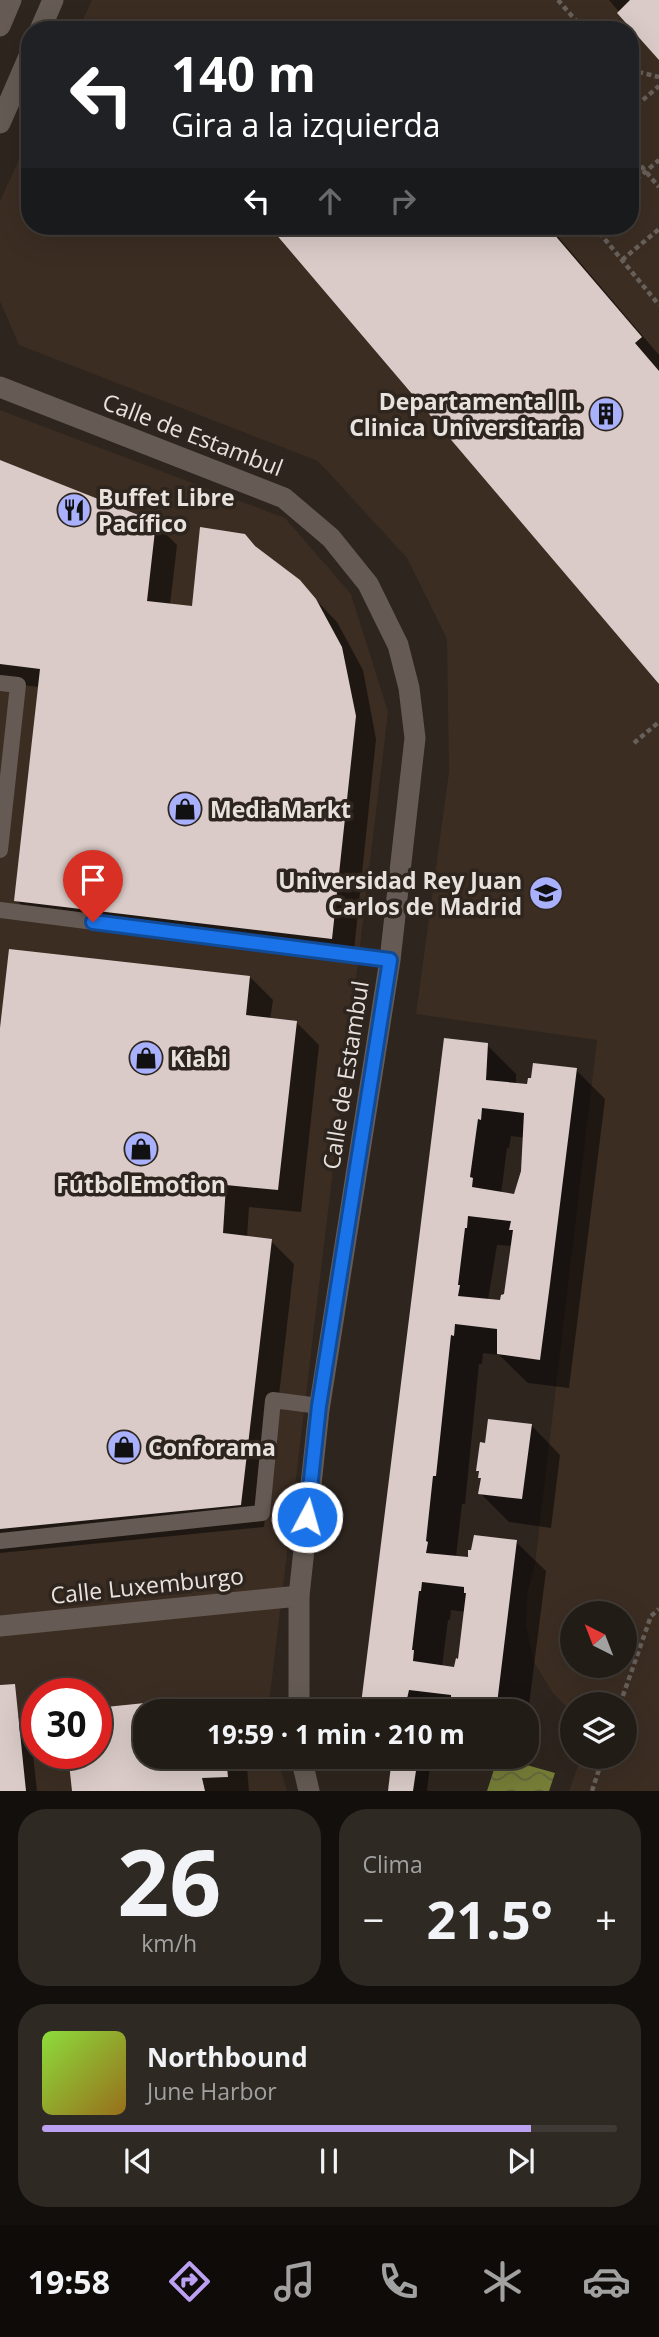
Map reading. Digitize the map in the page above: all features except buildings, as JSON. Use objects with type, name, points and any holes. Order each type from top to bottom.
[{"type":"street","points":[[0,26],[11,0]]},
{"type":"street","points":[[44,21],[53,0]]},
{"type":"street","points":[[0,123],[21,75]]},
{"type":"street","name":"Calle de Estambul","points":[[0,387],[284,498],[331,538],[368,584],[398,645],[410,688],[415,738],[390,960],[319,1406],[299,1596],[299,1699]]},
{"type":"street","name":"Calle Luxemburgo","points":[[0,1626],[299,1596]]},
{"type":"street","points":[[304,1769],[309,1791]]},
{"type":"lane","points":[[0,683],[18,685],[0,850]]},
{"type":"lane","points":[[0,910],[390,960]]},
{"type":"lane","points":[[0,1541],[262,1513],[273,1400],[319,1406]]},
{"type":"path","points":[[558,0],[576,21]]},
{"type":"path","points":[[639,72],[659,77]]},
{"type":"path","points":[[639,103],[659,86]]},
{"type":"path","points":[[639,177],[659,160]]},
{"type":"path","points":[[639,163],[659,187]]},
{"type":"path","points":[[622,260],[659,229]]},
{"type":"path","points":[[601,235],[658,302]]},
{"type":"path","points":[[634,743],[659,722]]},
{"type":"path","points":[[625,1692],[651,1616],[659,1609]]},
{"type":"path","points":[[592,1791],[599,1769]]},
{"type":"shaded area","name":"Universidad Rey Juan Carlos de Madrid","points":[[92,0],[659,0],[659,1791],[569,1791],[577,1769],[637,1769],[637,1692],[560,1692],[560,1700],[534,1662],[526,1626],[527,1595],[535,1564],[597,1040],[416,1014],[449,772],[447,639],[407,558],[318,461],[19,345],[0,301],[0,201],[21,156],[21,235],[639,235],[639,21],[82,21]]},
{"type":"shaded area","points":[[0,410],[285,518],[351,594],[388,712],[269,1699],[133,1699],[133,1769],[281,1769],[287,1791],[0,1791]]},
{"type":"water","points":[[494,1769],[539,1769],[555,1773],[549,1791],[487,1791]]},
{"type":"place","name":"Departamental II. Clinica Universitaria","points":[[606,414]]},
{"type":"place","name":"Buffet Libre Pacífico","points":[[74,510]]},
{"type":"place","name":"MediaMarkt","points":[[185,809]]},
{"type":"place","name":"Universidad Rey Juan Carlos de Madrid","points":[[546,893]]},
{"type":"place","name":"Kiabi","points":[[146,1058]]},
{"type":"place","name":"FútbolEmotion","points":[[141,1149]]},
{"type":"place","name":"Conforama","points":[[124,1447]]},
{"type":"route","points":[[93,922],[390,960],[319,1406],[307,1517]]}]
